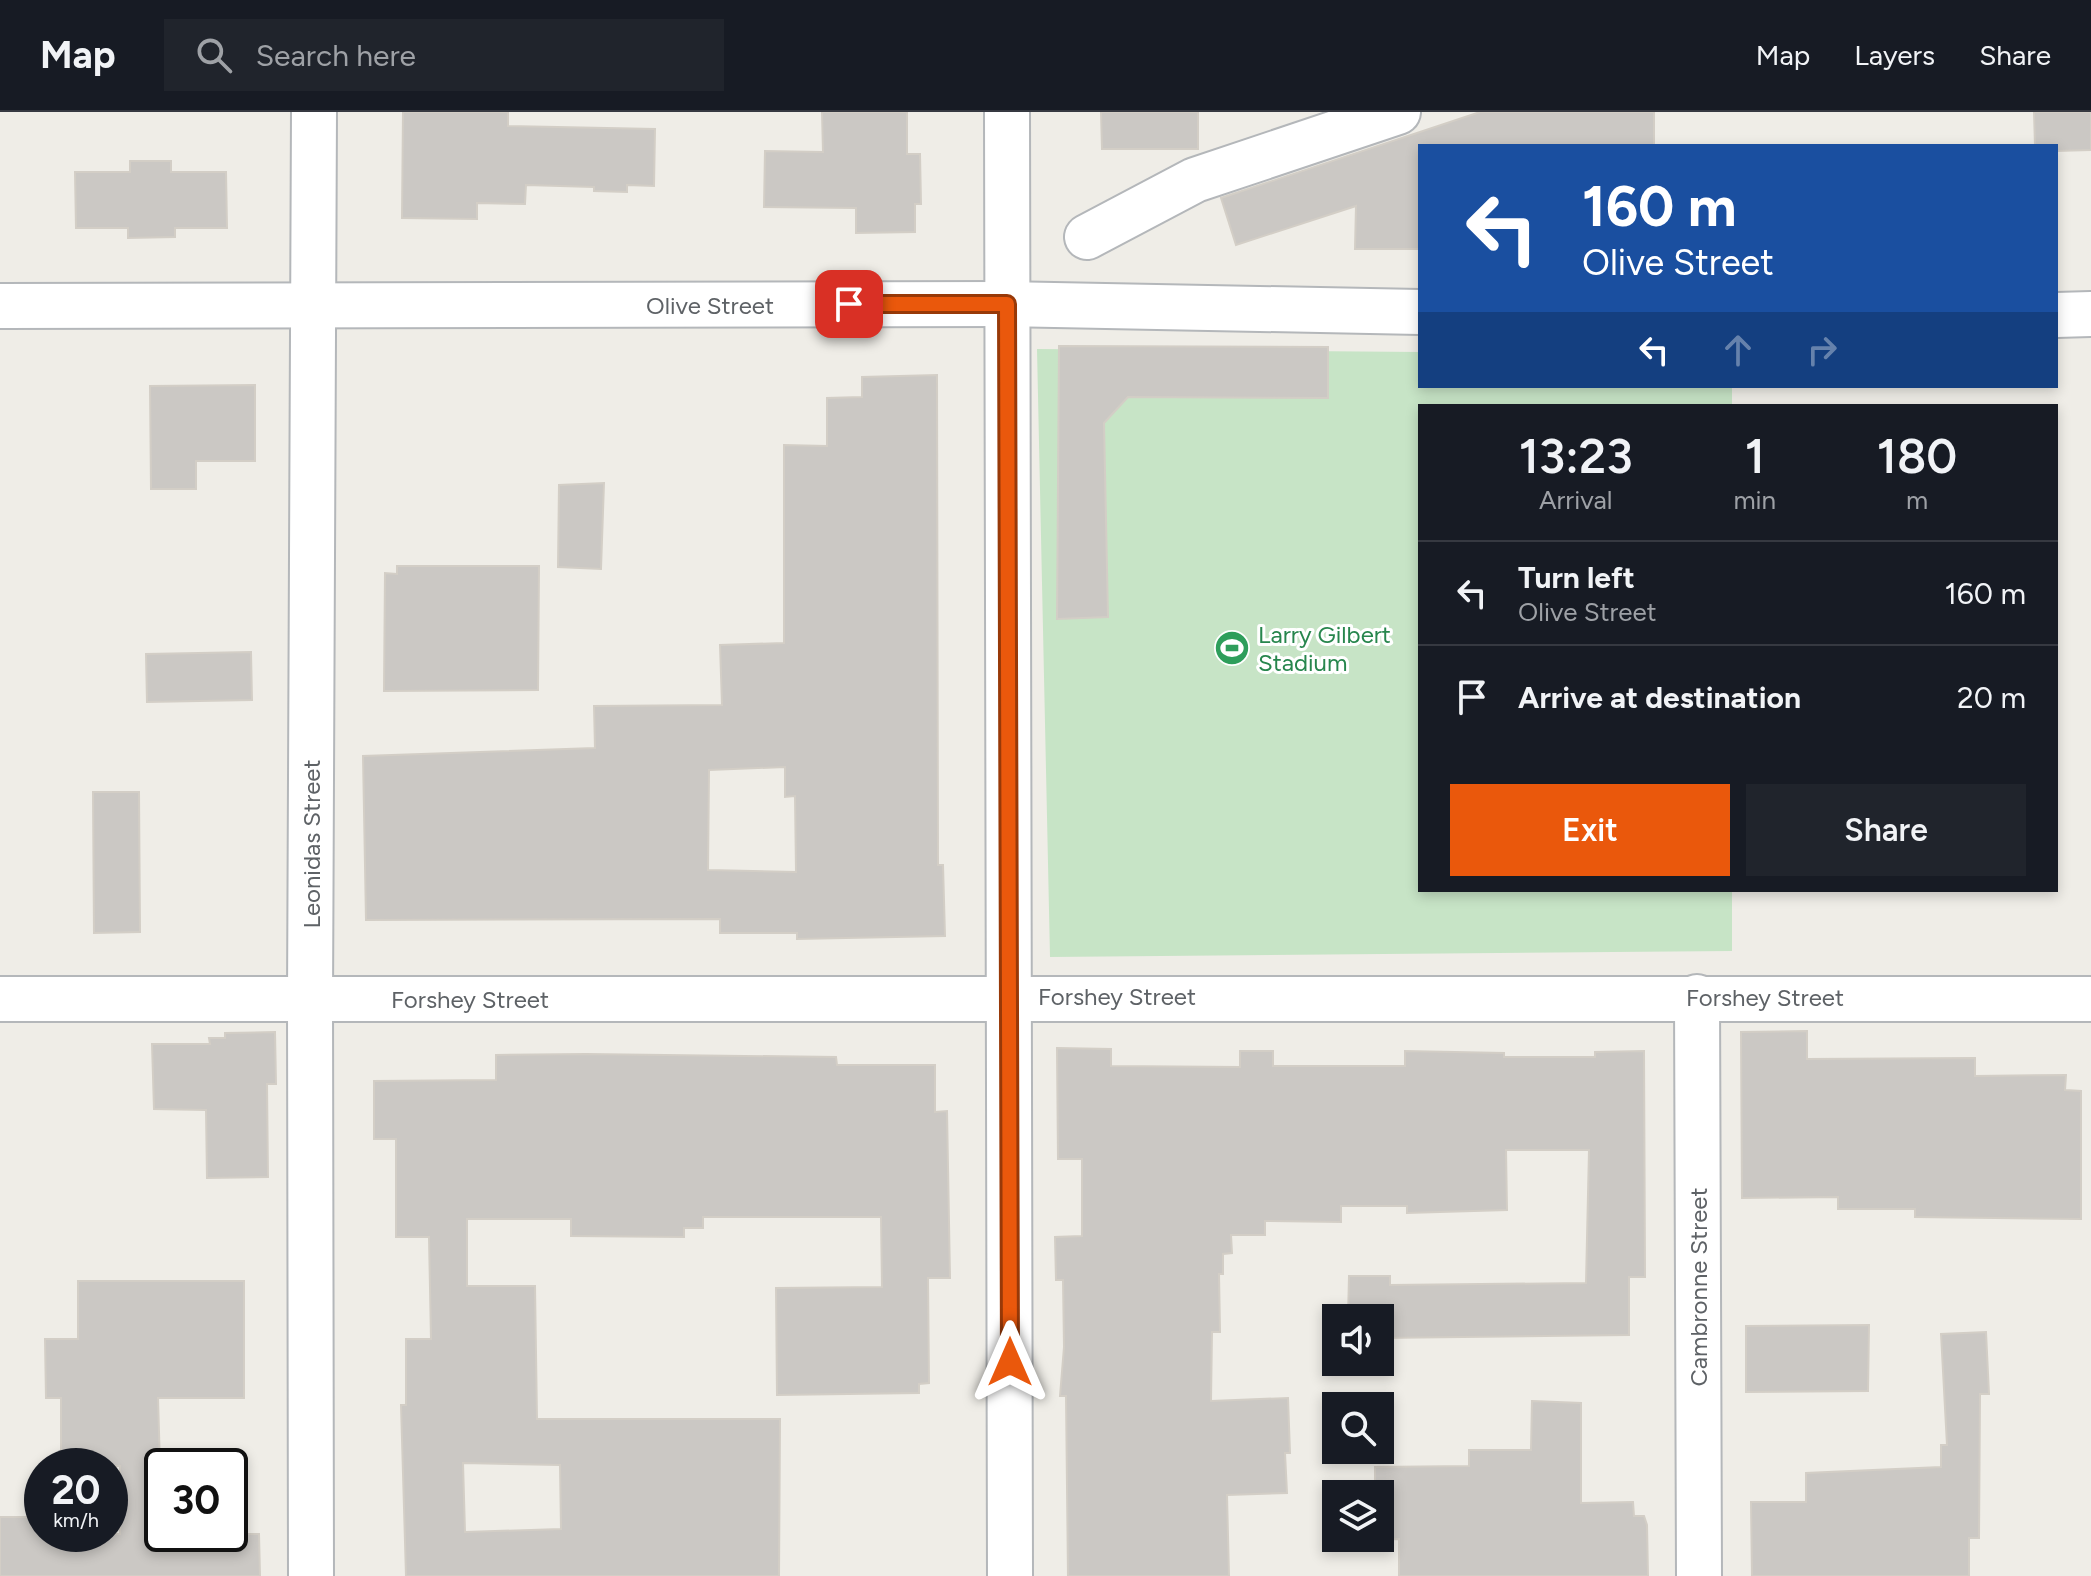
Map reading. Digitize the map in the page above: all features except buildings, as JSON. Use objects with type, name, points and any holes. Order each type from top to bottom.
[{"type":"street","name":"Leonidas Street","points":[[311,1576],[314,112]]},
{"type":"street","points":[[1007,112],[1010,1576]]},
{"type":"street","points":[[1087,237],[1195,180],[1398,112]]},
{"type":"street","name":"Olive Street","points":[[0,306],[1007,304],[1418,312]]},
{"type":"street","points":[[2058,315],[2091,314]]},
{"type":"street","name":"Forshey Street","points":[[0,999],[1009,996],[2091,999]]},
{"type":"street","name":"Cambronne Street","points":[[1697,997],[1699,1576]]},
{"type":"green space","name":"Larry Gilbert Stadium","points":[[1037,349],[1418,352],[1418,388],[1732,388],[1732,404],[1418,404],[1418,892],[1732,892],[1732,951],[1050,957]]},
{"type":"place","name":"Larry Gilbert Stadium","points":[[1232,648]]},
{"type":"route","points":[[849,304],[1007,304],[1010,1362]]}]
